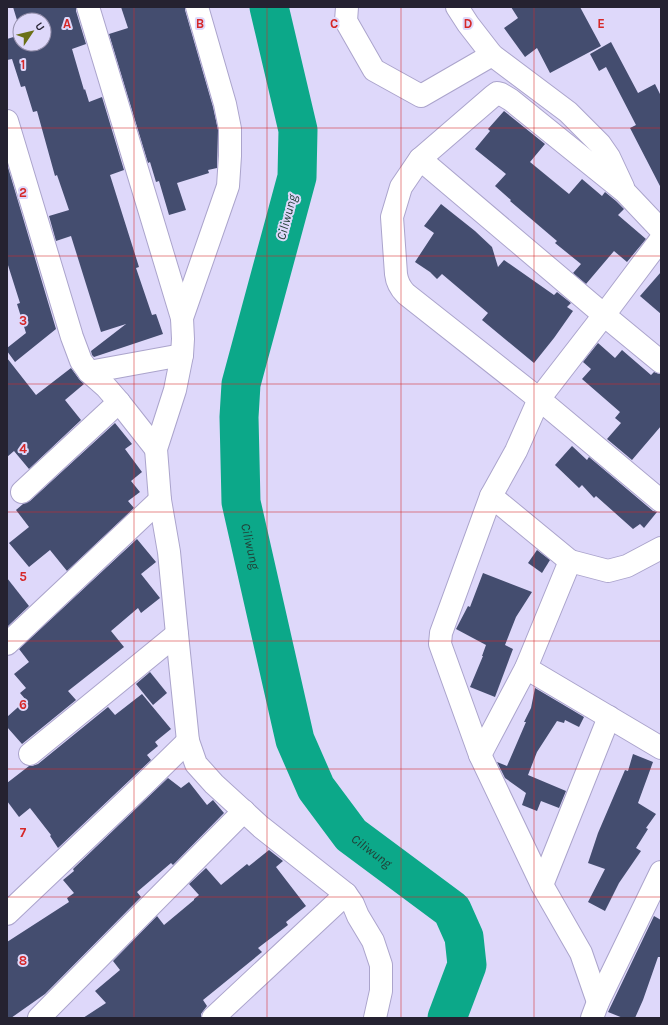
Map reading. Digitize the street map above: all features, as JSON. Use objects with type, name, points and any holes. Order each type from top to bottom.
[{"type":"street","points":[[88,7],[182,318],[182,355],[175,390],[156,449],[160,500],[170,552],[176,634],[188,741],[196,764],[214,784],[261,827],[346,894],[353,904],[358,916],[373,941],[381,966],[380,991],[375,1018]]},
{"type":"street","points":[[182,318],[228,186],[230,156],[230,129],[225,104],[197,7]]},
{"type":"street","points":[[347,7],[346,21],[374,70],[421,96],[492,55]]},
{"type":"street","points":[[457,7],[492,55],[568,112],[600,144],[609,157],[625,192]]},
{"type":"street","points":[[661,230],[625,192],[511,100],[497,93],[420,159],[401,187],[392,217],[397,283],[400,288],[539,399],[661,501]]},
{"type":"street","points":[[7,121],[72,337],[81,361],[89,372],[119,402],[156,449]]},
{"type":"street","points":[[420,159],[661,362]]},
{"type":"street","points":[[595,1010],[581,953],[542,885],[480,754],[440,644],[441,633],[491,496],[516,451],[539,399],[661,239]]},
{"type":"street","points":[[89,372],[182,355]]},
{"type":"street","points":[[22,492],[119,402]]},
{"type":"street","points":[[491,496],[570,561],[608,571],[627,566],[661,548]]},
{"type":"street","points":[[7,644],[160,500]]},
{"type":"street","points":[[480,754],[526,668],[570,561]]},
{"type":"street","points":[[30,754],[176,634]]},
{"type":"street","points":[[526,668],[661,748]]},
{"type":"street","points":[[542,885],[609,717]]},
{"type":"street","points":[[7,914],[188,741]]},
{"type":"street","points":[[39,1018],[244,811]]},
{"type":"street","points":[[595,1010],[661,872]]},
{"type":"street","points":[[213,1018],[346,894]]},
{"type":"building","points":[[13,7],[76,7],[86,44],[72,49],[89,102],[102,97],[124,170],[110,175],[139,267],[136,268],[152,315],[156,314],[163,334],[94,357],[92,355],[91,351],[126,324],[101,332],[71,236],[56,241],[49,216],[69,210],[57,175],[55,176],[37,111],[33,112],[25,86],[21,87],[12,59],[7,60],[7,39],[12,37],[12,52],[52,52],[52,12],[15,12]]},
{"type":"building","points":[[121,7],[185,7],[213,107],[218,130],[217,168],[208,170],[209,173],[177,183],[186,210],[169,215],[159,181],[156,182],[150,162],[148,163],[109,34],[128,28]]},
{"type":"building","points":[[511,7],[580,7],[601,46],[550,73],[537,48],[525,57],[504,28],[518,18]]},
{"type":"building","points":[[611,42],[638,93],[655,84],[661,96],[661,188],[630,128],[636,125],[606,67],[599,71],[590,54]]},
{"type":"building","points":[[504,111],[545,144],[530,162],[569,194],[582,179],[602,196],[605,192],[624,209],[618,215],[646,239],[627,262],[614,251],[586,284],[573,273],[581,264],[555,243],[557,241],[510,201],[511,200],[495,186],[506,174],[475,149],[490,131],[488,129]]},
{"type":"building","points":[[7,164],[56,329],[15,362],[7,351],[7,348],[26,333],[17,304],[20,303],[7,262]]},
{"type":"building","points":[[441,204],[475,231],[492,247],[498,267],[504,260],[554,295],[557,292],[571,303],[567,307],[573,311],[534,363],[482,320],[488,313],[442,274],[437,279],[430,272],[415,262],[434,233],[424,226]]},
{"type":"building","points":[[661,272],[661,314],[640,296]]},
{"type":"building","points":[[598,343],[615,358],[622,350],[651,375],[654,372],[661,374],[661,426],[632,460],[607,439],[621,423],[615,418],[620,412],[582,379],[591,369],[583,362]]},
{"type":"building","points":[[7,358],[36,395],[71,368],[84,384],[65,400],[81,420],[29,469],[14,451],[7,457]]},
{"type":"building","points":[[115,423],[132,444],[125,449],[142,472],[131,481],[140,492],[128,501],[134,508],[67,571],[50,550],[29,567],[9,543],[29,527],[16,510],[23,504],[30,501]]},
{"type":"building","points":[[572,446],[587,460],[589,457],[653,511],[657,512],[644,528],[640,524],[633,529],[596,496],[594,498],[582,485],[579,488],[555,465]]},
{"type":"building","points":[[137,539],[156,562],[141,574],[160,598],[141,613],[138,608],[111,631],[124,647],[68,691],[76,700],[22,744],[7,727],[7,717],[26,700],[20,693],[26,688],[14,674],[29,662],[19,649]]},
{"type":"building","points":[[537,550],[550,560],[542,573],[528,563]]},
{"type":"building","points":[[483,573],[532,592],[516,617],[505,645],[513,649],[495,697],[470,687],[486,645],[456,629],[468,606],[470,607]]},
{"type":"building","points":[[7,578],[29,606],[7,627]]},
{"type":"building","points":[[150,672],[167,693],[153,705],[136,684]]},
{"type":"building","points":[[535,688],[584,717],[579,727],[565,720],[564,723],[557,721],[537,752],[528,775],[566,791],[559,808],[541,801],[537,811],[522,805],[526,793],[505,778],[497,762],[507,766],[526,722],[524,722],[531,708]]},
{"type":"building","points":[[142,694],[171,729],[155,742],[158,746],[147,755],[151,760],[58,848],[50,836],[51,835],[30,808],[19,817],[7,801],[7,783],[29,766],[38,764],[108,707],[115,715]]},
{"type":"building","points":[[633,754],[653,762],[638,803],[656,814],[646,828],[648,829],[636,848],[641,851],[619,883],[605,911],[588,902],[605,869],[588,863],[598,833],[625,770],[628,771]]},
{"type":"building","points":[[168,778],[181,788],[189,782],[207,805],[213,800],[224,813],[173,865],[171,863],[137,892],[141,897],[45,994],[11,1018],[7,1018],[7,942],[69,902],[67,898],[74,893],[63,880],[74,871],[73,869]]},
{"type":"building","points":[[269,850],[283,861],[276,867],[306,906],[286,922],[288,925],[258,948],[262,952],[203,1000],[207,1006],[201,1014],[201,1018],[83,1018],[106,1003],[95,991],[120,970],[113,961],[157,916],[164,925],[199,895],[189,884],[206,868],[221,885],[247,864],[249,866]]},
{"type":"building","points":[[654,916],[661,920],[661,957],[658,957],[635,1018],[623,1018],[608,1012]]},
{"type":"waterway","name":"Ciliwung","points":[[269,7],[298,130],[297,177],[241,384],[239,417],[241,502],[295,740],[316,788],[351,835],[452,910],[464,937],[467,965],[447,1018]]}]
